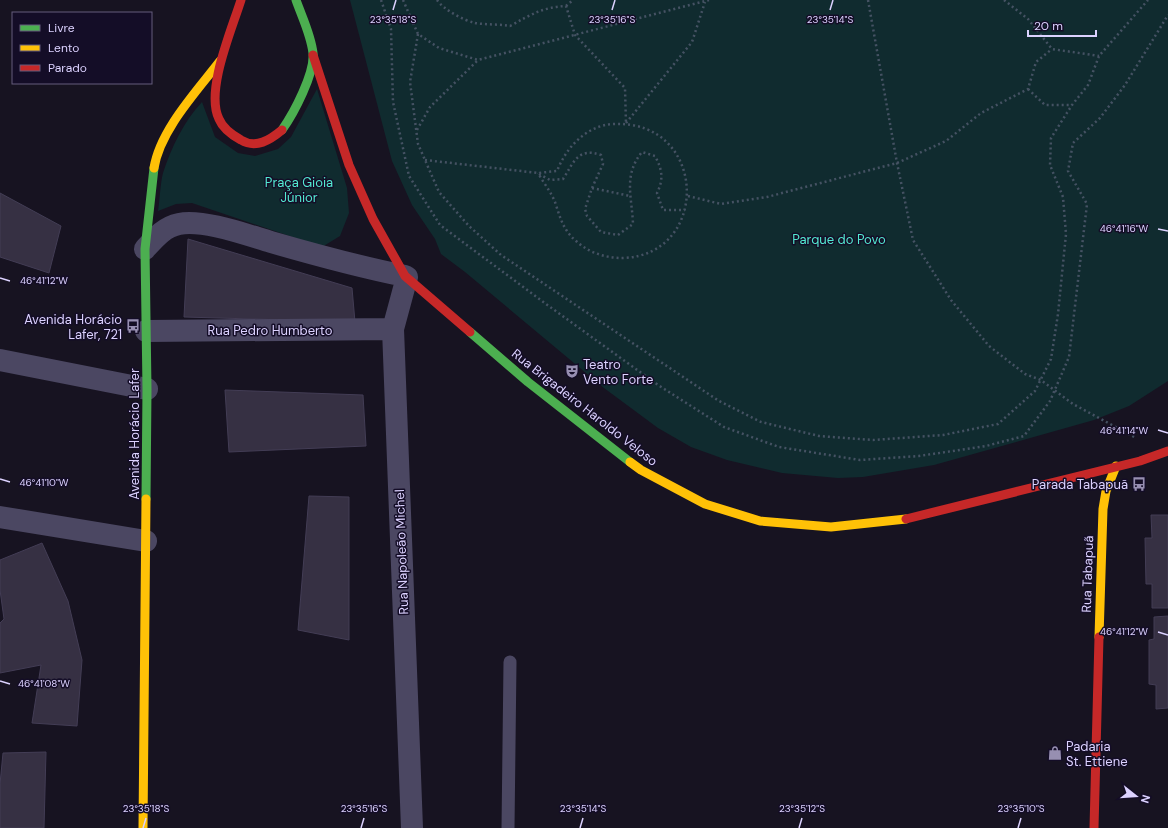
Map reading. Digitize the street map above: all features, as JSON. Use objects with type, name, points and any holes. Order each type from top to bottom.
[{"type":"street","points":[[241,0],[220,61],[215,106],[218,118],[225,129],[233,136],[244,143],[256,144],[267,141],[279,133],[290,121],[300,101],[313,55]]},
{"type":"street","name":"Rua Brigadeiro Haroldo Veloso","points":[[296,0],[349,165],[373,219],[406,276],[528,382],[641,470],[705,504],[760,521],[831,527],[911,519],[1140,461],[1168,451]]},
{"type":"street","name":"Avenida Horácio Lafer","points":[[143,828],[147,388],[145,249],[150,195],[156,157],[177,117],[220,61]]},
{"type":"street","points":[[145,249],[163,230],[178,224],[192,223],[226,230],[345,263],[406,276]]},
{"type":"street","name":"Rua Napoleão Michel","points":[[406,276],[393,329],[412,828]]},
{"type":"street","name":"Rua Pedro Humberto","points":[[146,331],[393,329]]},
{"type":"street","points":[[0,360],[147,388]]},
{"type":"street","name":"Rua Tabapuã","points":[[1094,828],[1103,509],[1106,491],[1116,466]]},
{"type":"street","points":[[0,517],[146,541]]},
{"type":"lane","points":[[508,828],[510,662]]},
{"type":"path","points":[[381,0],[391,30],[393,102],[409,176],[440,225],[658,385],[724,427],[779,447],[860,460],[919,456],[986,446],[1024,436],[1050,401],[1069,356],[1087,204],[1068,171],[1073,143],[1100,118],[1125,85],[1168,15]]},
{"type":"path","points":[[403,0],[418,34],[439,48],[478,60]]},
{"type":"path","points":[[437,0],[454,14],[474,23],[495,23],[510,26],[535,12],[549,7],[566,6],[573,0]]},
{"type":"path","points":[[868,0],[897,163],[913,240],[951,300],[989,346],[1025,374],[1040,380],[1073,404],[1114,428]]},
{"type":"path","points":[[1004,0],[1028,19],[1052,49],[1100,56]]},
{"type":"path","points":[[418,34],[410,82],[418,144],[439,192],[469,226],[501,255],[719,401],[761,422],[819,436],[872,440],[943,435],[998,424],[1035,391],[1051,359],[1058,314],[1066,234],[1063,197],[1050,165],[1051,138],[1088,85],[1100,56],[1148,0]]},
{"type":"path","points":[[417,132],[430,107],[450,85],[478,60],[707,1]]},
{"type":"path","points":[[626,124],[692,42],[707,1]]},
{"type":"path","points":[[566,6],[575,35],[625,88],[626,124]]},
{"type":"path","points":[[688,196],[721,204],[767,197],[897,163],[946,141],[981,113],[1028,89],[1036,62],[1052,49]]},
{"type":"path","points":[[1028,89],[1045,105],[1072,106]]},
{"type":"path","points":[[425,160],[538,173],[557,171],[562,157],[583,135],[596,128],[611,124],[626,124],[640,126],[654,132],[672,147],[683,166],[687,180],[688,196],[685,210],[679,224],[670,237],[659,247],[646,254],[631,258],[601,256],[587,250],[575,241],[565,229],[558,216],[554,201],[538,173]]},
{"type":"path","points":[[538,173],[550,180],[563,179],[579,155],[591,151],[601,155],[603,164],[592,188],[585,209],[587,216],[601,232],[618,235],[633,224],[630,196],[631,170],[642,152],[655,156],[661,168],[662,183],[657,193],[663,210],[685,210]]},
{"type":"path","points":[[592,188],[630,196]]},
{"type":"green space","name":"Parque do Povo","points":[[350,0],[1168,0],[1168,381],[1129,406],[1094,420],[934,465],[863,477],[838,478],[782,473],[727,460],[691,447],[658,428],[604,388],[465,272],[441,254],[435,239],[412,205],[392,161]]},
{"type":"green space","name":"Praça Gioia Júnior","points":[[317,89],[347,188],[349,213],[340,236],[322,247],[192,203],[176,204],[158,211],[163,173],[170,154],[184,126],[195,109],[202,102],[215,137],[238,153],[255,156],[278,149],[291,137]]},
{"type":"building","points":[[0,193],[61,226],[49,273],[0,257]]},
{"type":"building","points":[[188,239],[352,288],[355,322],[184,317]]},
{"type":"building","points":[[225,390],[363,395],[366,446],[229,452]]},
{"type":"building","points":[[309,496],[349,497],[349,640],[298,630]]},
{"type":"building","points":[[1151,515],[1168,515],[1168,608],[1152,608],[1152,584],[1146,584],[1145,538],[1152,538]]},
{"type":"building","points":[[42,543],[68,601],[82,660],[77,726],[32,723],[41,665],[0,673],[0,623],[4,619],[0,590],[0,560]]},
{"type":"building","points":[[1168,616],[1168,708],[1156,709],[1156,685],[1149,684],[1149,640],[1154,639],[1154,617]]},
{"type":"building","points":[[46,752],[44,828],[0,828],[0,784],[3,753]]},
{"type":"traffic: fast","points":[[282,130],[303,93],[313,61],[310,40],[296,0]]},
{"type":"traffic: fast","points":[[146,499],[147,389],[145,249],[154,168]]},
{"type":"traffic: fast","points":[[470,332],[528,382],[630,462]]},
{"type":"traffic: slow","points":[[154,168],[158,154],[171,125],[220,61]]},
{"type":"traffic: slow","points":[[630,462],[641,470],[705,504],[760,521],[831,527],[906,519]]},
{"type":"traffic: slow","points":[[1099,637],[1103,509],[1106,491],[1116,466]]},
{"type":"traffic: slow","points":[[143,828],[146,499]]},
{"type":"traffic: jam","points":[[241,0],[226,43],[217,77],[215,93],[219,119],[225,129],[231,134],[247,143],[252,144],[268,140],[282,130]]},
{"type":"traffic: jam","points":[[313,55],[349,165],[373,219],[405,276],[470,332]]},
{"type":"traffic: jam","points":[[906,519],[1140,461],[1168,451]]},
{"type":"traffic: jam","points":[[1094,828],[1099,637]]},
{"type":"place","name":"Avenida Horácio Lafer, 721","points":[[133,326]]},
{"type":"place","name":"Teatro Vento Forte","points":[[572,371]]},
{"type":"place","name":"Parada Tabapuã","points":[[1139,484]]},
{"type":"place","name":"Padaria St. Ettiene","points":[[1055,753]]}]
